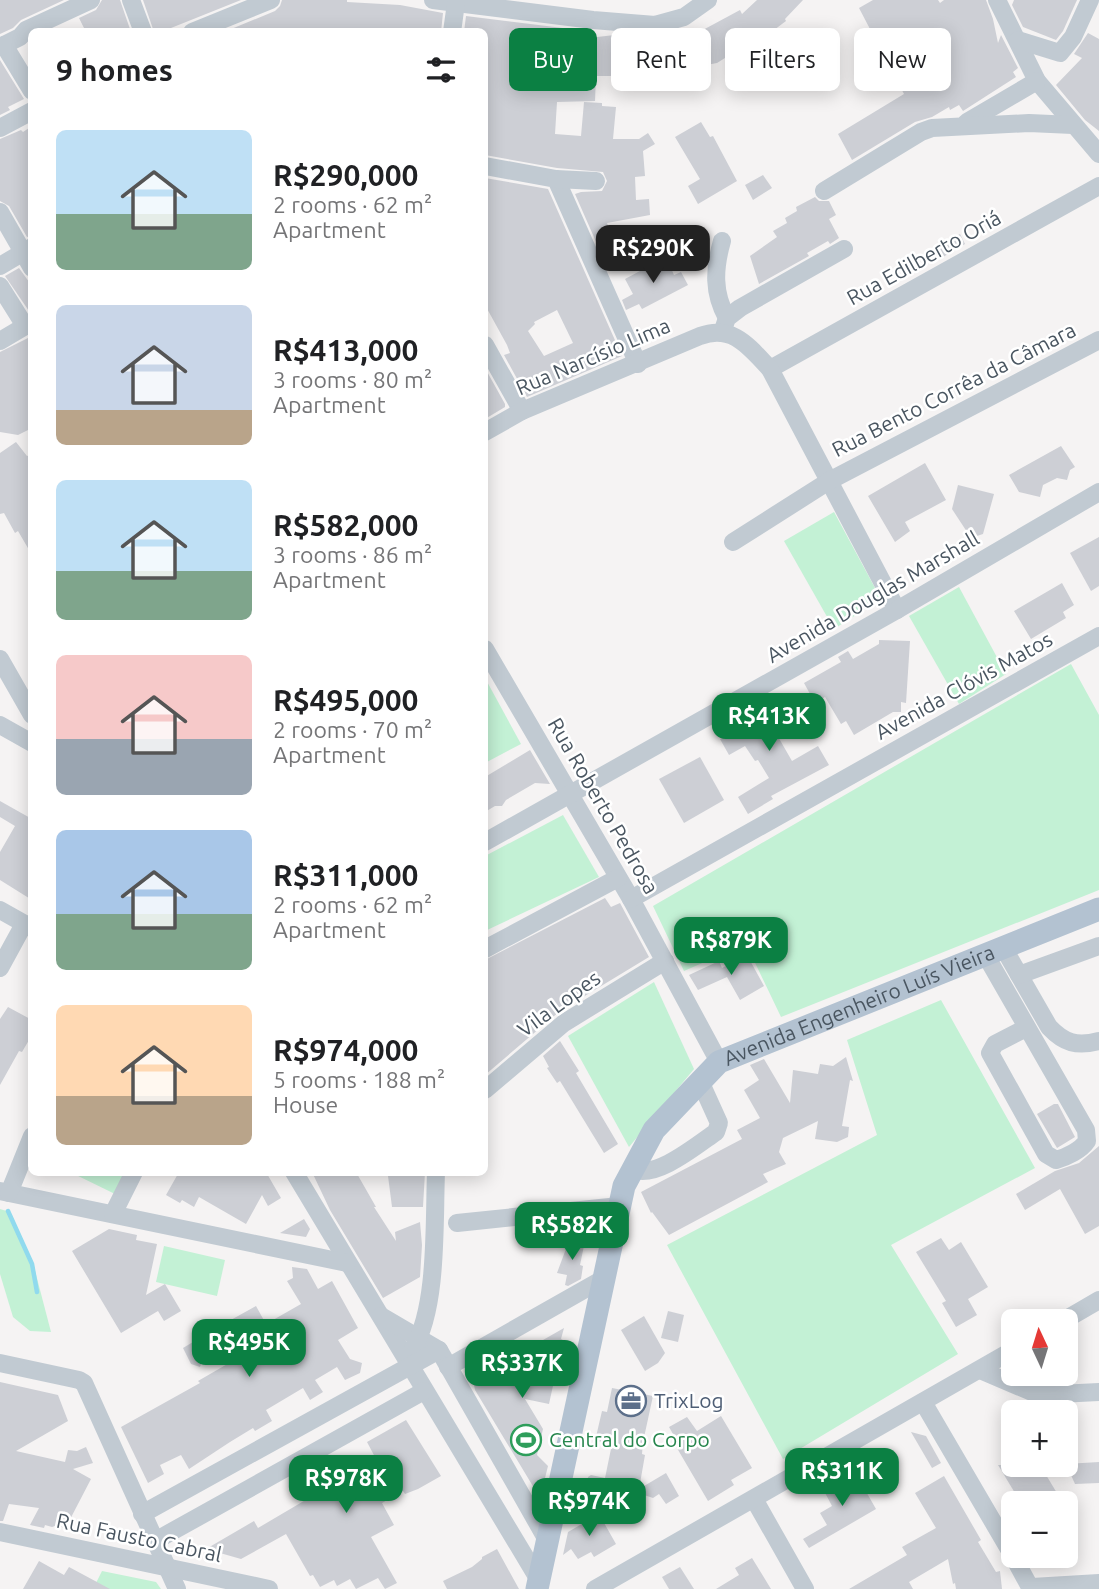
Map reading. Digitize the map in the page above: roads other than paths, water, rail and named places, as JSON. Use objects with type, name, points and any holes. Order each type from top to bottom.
[{"type":"main road","name":"Avenida Engenheiro Luís Vieira","points":[[538,1585],[624,1186],[654,1130],[719,1062],[1099,909]]},
{"type":"street","points":[[30,28],[91,0]]},
{"type":"street","points":[[131,0],[142,28]]},
{"type":"street","points":[[202,28],[271,0]]},
{"type":"street","points":[[433,0],[655,25],[684,17],[708,0]]},
{"type":"street","points":[[997,0],[1037,81],[1099,154]]},
{"type":"street","points":[[1018,40],[1060,53],[1073,37],[1090,0]]},
{"type":"street","points":[[453,28],[456,3]]},
{"type":"street","points":[[28,29],[20,37],[2,46],[28,85]]},
{"type":"street","points":[[962,125],[1037,81]]},
{"type":"street","points":[[0,128],[28,113]]},
{"type":"street","points":[[824,191],[921,132],[962,125],[1073,125]]},
{"type":"street","points":[[488,167],[556,178],[596,181]]},
{"type":"street","points":[[556,178],[581,240],[638,364]]},
{"type":"street","name":"Rua Edilberto Oriá","points":[[771,369],[1099,186]]},
{"type":"street","points":[[0,212],[28,254]]},
{"type":"street","points":[[722,241],[715,267],[718,303],[724,326],[771,369],[897,610]]},
{"type":"street","points":[[724,326],[750,302],[844,249]]},
{"type":"street","points":[[0,266],[28,256]]},
{"type":"street","points":[[0,286],[28,324],[0,341]]},
{"type":"street","name":"Rua Narcísio Lima","points":[[488,430],[522,411],[724,326]]},
{"type":"street","name":"Rua Bento Corrêa da Câmara","points":[[733,542],[829,481],[1099,340]]},
{"type":"street","points":[[488,350],[522,411]]},
{"type":"street","name":"Avenida Douglas Marshall","points":[[488,840],[897,610],[1099,492]]},
{"type":"street","name":"Avenida Clóvis Matos","points":[[631,899],[1099,636]]},
{"type":"street","name":"Rua Roberto Pedrosa","points":[[488,654],[631,899],[719,1062]]},
{"type":"street","points":[[0,659],[28,708]]},
{"type":"street","points":[[0,725],[28,741]]},
{"type":"street","points":[[488,947],[618,878]]},
{"type":"street","points":[[0,910],[28,926],[0,968]]},
{"type":"street","points":[[1019,975],[1099,946]]},
{"type":"street","points":[[994,951],[1019,975],[1049,1027],[1059,1038],[1084,1044],[1099,1041]]},
{"type":"street","points":[[994,951],[1027,1028],[1086,1130],[1087,1141],[1084,1146],[1056,1160],[1046,1154],[991,1058],[991,1048],[995,1044],[1027,1028]]},
{"type":"street","name":"Vila Lopes","points":[[488,1087],[564,1023],[665,961]]},
{"type":"street","points":[[633,1169],[640,1172],[661,1168],[716,1132],[719,1123],[699,1081]]},
{"type":"street","points":[[28,1143],[3,1188],[347,1263]]},
{"type":"street","points":[[113,1214],[132,1176]]},
{"type":"street","points":[[296,1176],[538,1585]]},
{"type":"street","points":[[407,1362],[419,1338],[430,1293],[436,1176]]},
{"type":"street","points":[[457,1223],[619,1206]]},
{"type":"street","points":[[448,1367],[603,1279]]},
{"type":"street","points":[[1078,1312],[1099,1300]]},
{"type":"street","points":[[378,1314],[439,1350],[547,1540]]},
{"type":"street","points":[[142,1514],[407,1362],[439,1350]]},
{"type":"street","points":[[595,1589],[1001,1357]]},
{"type":"street","points":[[0,1363],[84,1383],[177,1589]]},
{"type":"street","points":[[980,1370],[1039,1395],[1099,1392]]},
{"type":"street","points":[[155,1541],[424,1391]]},
{"type":"street","points":[[923,1402],[1001,1535]]},
{"type":"street","points":[[754,1499],[805,1589]]},
{"type":"street","name":"Rua Fausto Cabral","points":[[0,1532],[268,1589]]},
{"type":"street","points":[[1020,1568],[1031,1588],[1099,1583]]},
{"type":"waterway","points":[[8,1211],[32,1264],[37,1292]]},
{"type":"place","name":"TrixLog","points":[[631,1401]]},
{"type":"place","name":"Central do Corpo","points":[[526,1440]]}]
